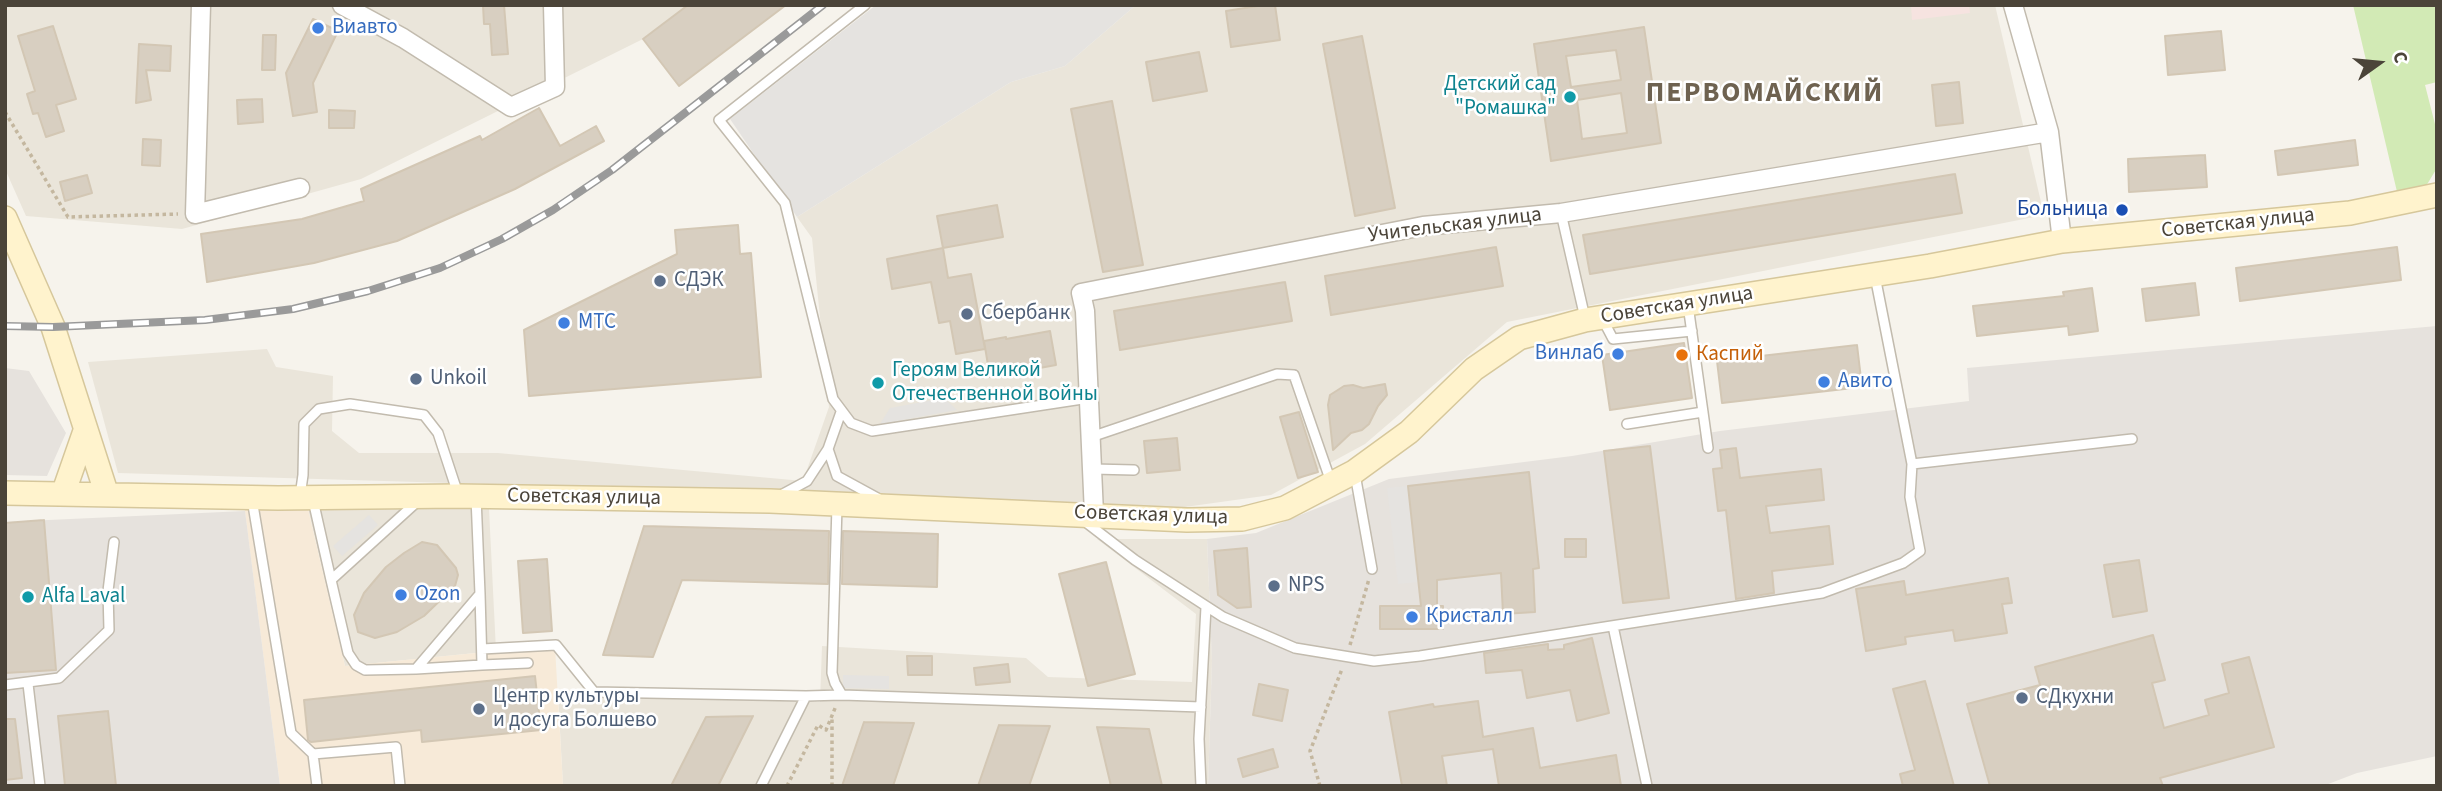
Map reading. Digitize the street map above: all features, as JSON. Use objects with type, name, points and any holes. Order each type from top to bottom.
[{"type":"main road","name":"Советская улица","points":[[5,494],[306,498],[467,496],[770,502],[1187,520],[1242,519],[1285,508],[1354,472],[1409,432],[1474,369],[1519,338],[1593,319],[2062,242],[2350,212],[2437,195]]},
{"type":"main road","points":[[5,218],[52,327],[107,495]]},
{"type":"main road","points":[[63,494],[85,431]]},
{"type":"street","points":[[201,5],[195,214],[300,188]]},
{"type":"street","points":[[342,5],[403,38],[511,107],[555,87],[553,5]]},
{"type":"street","points":[[2013,5],[2049,132],[2062,242]]},
{"type":"street","name":"Учительская улица","points":[[1086,514],[1093,470],[1085,311],[1081,293],[1423,226],[1561,213],[2049,132]]},
{"type":"lane","points":[[865,5],[719,120],[785,203],[833,399],[852,423],[872,431],[1089,398]]},
{"type":"lane","points":[[1561,213],[1593,319],[1614,339],[1692,331]]},
{"type":"lane","points":[[1086,514],[1135,561],[1223,617],[1295,648],[1374,661],[1408,658],[1822,593],[1903,563],[1920,551],[1910,497],[1912,464],[1875,274]]},
{"type":"lane","points":[[1688,304],[1708,448]]},
{"type":"lane","points":[[1091,437],[1277,374],[1294,375],[1332,484]]},
{"type":"lane","points":[[482,665],[480,594],[467,496],[438,433],[424,415],[350,404],[318,409],[304,424],[303,475],[306,498],[331,580],[348,653],[356,665],[373,671],[528,663]]},
{"type":"lane","points":[[770,502],[807,481],[828,449],[841,412]]},
{"type":"lane","points":[[1627,424],[1703,412]]},
{"type":"lane","points":[[1912,464],[2132,439]]},
{"type":"lane","points":[[828,449],[837,476],[894,507]]},
{"type":"lane","points":[[1093,470],[1135,470]]},
{"type":"lane","points":[[1354,472],[1372,569]]},
{"type":"lane","points":[[331,580],[423,496]]},
{"type":"lane","points":[[252,497],[291,733],[313,754],[317,786]]},
{"type":"lane","points":[[837,504],[832,673],[842,695]]},
{"type":"lane","points":[[5,685],[59,678],[109,630],[108,591],[114,542]]},
{"type":"lane","points":[[416,669],[480,594]]},
{"type":"lane","points":[[1200,786],[1206,607]]},
{"type":"lane","points":[[1613,626],[1647,786]]},
{"type":"lane","points":[[482,649],[556,645],[594,692],[842,695],[1201,707]]},
{"type":"lane","points":[[28,684],[40,786]]},
{"type":"lane","points":[[761,786],[806,696]]},
{"type":"lane","points":[[313,754],[396,747],[400,786]]},
{"type":"path","points":[[5,112],[68,218],[195,214]]},
{"type":"path","points":[[1320,786],[1310,751],[1347,656],[1372,569]]},
{"type":"path","points":[[787,786],[818,725],[826,730],[842,695]]},
{"type":"path","points":[[832,716],[832,786]]},
{"type":"shaded area","points":[[5,5],[688,5],[643,39],[361,179],[182,229],[26,216],[5,169]]},
{"type":"shaded area","points":[[876,5],[1136,5],[1065,66],[1011,82],[797,217],[730,119]]},
{"type":"shaded area","points":[[1136,5],[1995,5],[2044,215],[1507,322],[1365,444],[1271,495],[1156,511],[883,496],[118,473],[88,362],[267,349],[276,367],[333,376],[332,431],[359,453],[498,453],[803,481],[829,407],[812,238],[797,217],[1011,82],[1065,66]]},
{"type":"shaded area","points":[[1911,5],[1969,5],[1970,13],[1912,20]]},
{"type":"shaded area","points":[[2437,326],[2437,756],[2357,773],[2323,786],[1208,786],[1212,661],[1207,539],[1256,533],[1389,479],[1572,456],[1720,431],[1969,401],[1967,368]]},
{"type":"shaded area","points":[[5,368],[29,371],[66,433],[47,476],[5,475]]},
{"type":"shaded area","points":[[944,398],[957,410],[880,424],[890,408]]},
{"type":"shaded area","points":[[1408,486],[1419,582],[1398,584],[1387,488]]},
{"type":"shaded area","points":[[244,504],[307,505],[345,666],[555,647],[563,786],[280,786]]},
{"type":"shaded area","points":[[307,505],[489,509],[496,651],[345,666]]},
{"type":"shaded area","points":[[245,511],[280,786],[5,786],[5,522]]},
{"type":"shaded area","points":[[369,515],[378,525],[342,556],[333,546]]},
{"type":"shaded area","points":[[1097,539],[1207,539],[1212,661],[1208,786],[563,786],[558,694],[820,702],[822,646],[1026,658],[1048,677],[1192,682],[1196,614]]},
{"type":"shaded area","points":[[843,675],[889,676],[889,689],[843,688]]},
{"type":"green space","points":[[2353,5],[2437,5],[2437,82],[2425,85],[2437,132],[2437,168],[2423,191],[2398,196]]},
{"type":"building","points":[[483,5],[504,5],[508,54],[492,55],[490,24],[484,24]]},
{"type":"building","points":[[688,5],[786,5],[679,86],[643,39]]},
{"type":"building","points":[[1275,5],[1280,40],[1231,47],[1226,11]]},
{"type":"building","points":[[313,19],[338,31],[313,83],[317,112],[293,116],[286,73]]},
{"type":"building","points":[[53,26],[76,99],[56,105],[64,131],[46,137],[38,113],[33,114],[27,94],[35,91],[18,36]]},
{"type":"building","name":"Детский сад \"Ромашка\"","points":[[1644,27],[1661,143],[1551,161],[1534,44]],"holes":[[[1616,50],[1621,80],[1571,87],[1566,56]],[[1621,93],[1627,133],[1582,139],[1577,100]]]},
{"type":"building","points":[[2221,31],[2225,70],[2168,75],[2165,36]]},
{"type":"building","points":[[263,35],[276,35],[275,70],[262,70]]},
{"type":"building","points":[[1362,36],[1395,208],[1355,216],[1323,44]]},
{"type":"building","points":[[139,44],[171,46],[170,71],[146,70],[151,100],[136,103]]},
{"type":"building","points":[[1199,52],[1207,91],[1153,101],[1146,62]]},
{"type":"building","points":[[1959,82],[1963,123],[1936,126],[1932,85]]},
{"type":"building","points":[[262,99],[263,122],[238,124],[237,100]]},
{"type":"building","points":[[1112,101],[1143,265],[1103,272],[1071,109]]},
{"type":"building","points":[[539,108],[560,146],[596,126],[604,141],[515,189],[397,241],[314,263],[207,282],[201,234],[302,219],[364,201],[361,189],[480,136],[482,140]]},
{"type":"building","points":[[329,110],[355,111],[354,128],[329,128]]},
{"type":"building","points":[[143,139],[161,140],[160,166],[142,165]]},
{"type":"building","points":[[2355,140],[2358,165],[2278,175],[2275,151]]},
{"type":"building","points":[[2205,155],[2207,187],[2129,192],[2128,159]]},
{"type":"building","points":[[1955,174],[1962,213],[1590,274],[1583,235]]},
{"type":"building","points":[[87,175],[92,193],[65,201],[60,182]]},
{"type":"building","points":[[997,205],[1003,237],[943,248],[937,216]]},
{"type":"building","points":[[738,225],[740,254],[751,253],[761,377],[529,396],[524,330],[677,254],[675,230]]},
{"type":"building","points":[[1496,247],[1503,286],[1331,315],[1325,276]]},
{"type":"building","points":[[2397,247],[2401,280],[2240,301],[2236,268]]},
{"type":"building","points":[[943,248],[948,278],[971,274],[985,349],[956,354],[950,321],[939,323],[931,282],[892,289],[887,259]]},
{"type":"building","points":[[1285,282],[1292,321],[1120,350],[1114,311]]},
{"type":"building","points":[[2195,283],[2199,315],[2146,321],[2142,289]]},
{"type":"building","points":[[2092,288],[2098,331],[2069,335],[2068,326],[1977,336],[1973,306],[2064,296],[2063,292]]},
{"type":"building","points":[[1050,331],[1056,365],[990,377],[984,341]]},
{"type":"building","points":[[1684,343],[1692,398],[1610,410],[1602,355]]},
{"type":"building","points":[[1857,345],[1862,387],[1722,403],[1717,361]]},
{"type":"building","points":[[1385,384],[1387,395],[1369,424],[1362,430],[1351,433],[1333,450],[1328,405],[1330,395],[1344,386],[1363,388]]},
{"type":"building","points":[[1299,412],[1318,472],[1298,478],[1280,417]]},
{"type":"building","points":[[1177,438],[1180,470],[1147,473],[1144,441]]},
{"type":"building","points":[[1650,446],[1669,598],[1623,603],[1604,451]]},
{"type":"building","points":[[1736,448],[1740,478],[1821,469],[1824,500],[1766,506],[1770,533],[1829,526],[1833,564],[1772,571],[1774,593],[1736,599],[1726,510],[1718,511],[1713,469],[1722,468],[1720,450]]},
{"type":"building","points":[[1529,472],[1539,568],[1533,569],[1535,612],[1503,614],[1501,573],[1437,580],[1437,606],[1443,606],[1443,629],[1380,629],[1380,606],[1421,606],[1408,486]]},
{"type":"building","name":"Alfa Laval","points":[[44,520],[56,670],[5,673],[5,523]]},
{"type":"building","points":[[644,526],[829,531],[828,584],[682,580],[653,657],[603,655]]},
{"type":"building","points":[[843,531],[938,534],[937,587],[842,584]]},
{"type":"building","points":[[1565,539],[1586,539],[1586,557],[1565,557]]},
{"type":"building","points":[[422,542],[437,545],[456,568],[458,575],[455,586],[424,616],[397,632],[375,638],[358,632],[354,615],[364,593],[386,567]]},
{"type":"building","points":[[1247,548],[1251,607],[1237,608],[1218,595],[1214,551]]},
{"type":"building","points":[[547,559],[552,631],[523,633],[518,561]]},
{"type":"building","points":[[2139,560],[2147,611],[2113,617],[2104,565]]},
{"type":"building","points":[[1106,562],[1135,674],[1088,686],[1059,574]]},
{"type":"building","points":[[2008,578],[2012,603],[2002,604],[2007,633],[1955,641],[1953,630],[1905,637],[1906,644],[1866,651],[1856,589],[1904,581],[1906,595]]},
{"type":"building","points":[[2153,635],[2165,680],[2152,683],[2164,728],[2209,715],[2205,700],[2229,693],[2222,664],[2249,657],[2274,747],[2160,778],[2163,786],[1990,786],[1967,704],[2040,685],[2035,667]]},
{"type":"building","points":[[1592,638],[1609,713],[1577,721],[1570,690],[1527,698],[1522,670],[1486,673],[1484,653],[1548,644],[1548,650],[1564,649],[1564,645]]},
{"type":"building","points":[[907,656],[932,656],[932,675],[908,675]]},
{"type":"building","points":[[1008,664],[1010,682],[976,685],[974,668]]},
{"type":"building","points":[[535,676],[541,730],[422,742],[421,730],[311,742],[308,740],[304,700]]},
{"type":"building","points":[[1925,681],[1954,786],[1903,786],[1900,774],[1915,770],[1893,689]]},
{"type":"building","points":[[1259,684],[1288,690],[1282,721],[1253,715]]},
{"type":"building","points":[[1478,701],[1483,737],[1533,728],[1540,768],[1616,755],[1621,786],[1499,786],[1493,749],[1442,756],[1447,786],[1402,786],[1389,712],[1433,704],[1434,707]]},
{"type":"building","points":[[108,711],[116,786],[65,786],[58,716]]},
{"type":"building","points":[[753,716],[718,786],[671,786],[706,717]]},
{"type":"building","points":[[5,719],[15,719],[22,778],[5,780]]},
{"type":"building","points":[[864,722],[914,723],[893,786],[842,786]]},
{"type":"building","points":[[999,725],[1050,726],[1029,786],[978,786]]},
{"type":"building","points":[[1097,727],[1149,729],[1162,786],[1111,786]]},
{"type":"building","points":[[1273,749],[1278,767],[1243,777],[1238,759]]},
{"type":"railway","points":[[5,326],[53,327],[205,320],[293,309],[368,291],[440,268],[502,239],[553,210],[612,170],[823,5]]},
{"type":"place","name":"Виавто","points":[[318,28]]},
{"type":"place","name":"Детский сад \"Ромашка\"","points":[[1570,97]]},
{"type":"place","name":"Больница","points":[[2122,210]]},
{"type":"place","name":"СДЭК","points":[[660,281]]},
{"type":"place","name":"Сбербанк","points":[[967,314]]},
{"type":"place","name":"МТС","points":[[564,323]]},
{"type":"place","name":"Винлаб","points":[[1618,354]]},
{"type":"place","name":"Каспий","points":[[1682,355]]},
{"type":"place","name":"Unkoil","points":[[416,379]]},
{"type":"place","name":"Авито","points":[[1824,382]]},
{"type":"place","name":"Героям Великой Отечественной войны","points":[[878,383]]},
{"type":"place","name":"NPS","points":[[1274,586]]},
{"type":"place","name":"Ozon","points":[[401,595]]},
{"type":"place","name":"Alfa Laval","points":[[28,597]]},
{"type":"place","name":"Кристалл","points":[[1412,617]]},
{"type":"place","name":"СДкухни","points":[[2022,698]]},
{"type":"place","name":"Центр культуры и досуга Болшево","points":[[479,709]]},
{"type":"district","name":"ПЕРВОМАЙСКИЙ","points":[[1765,95]]}]
